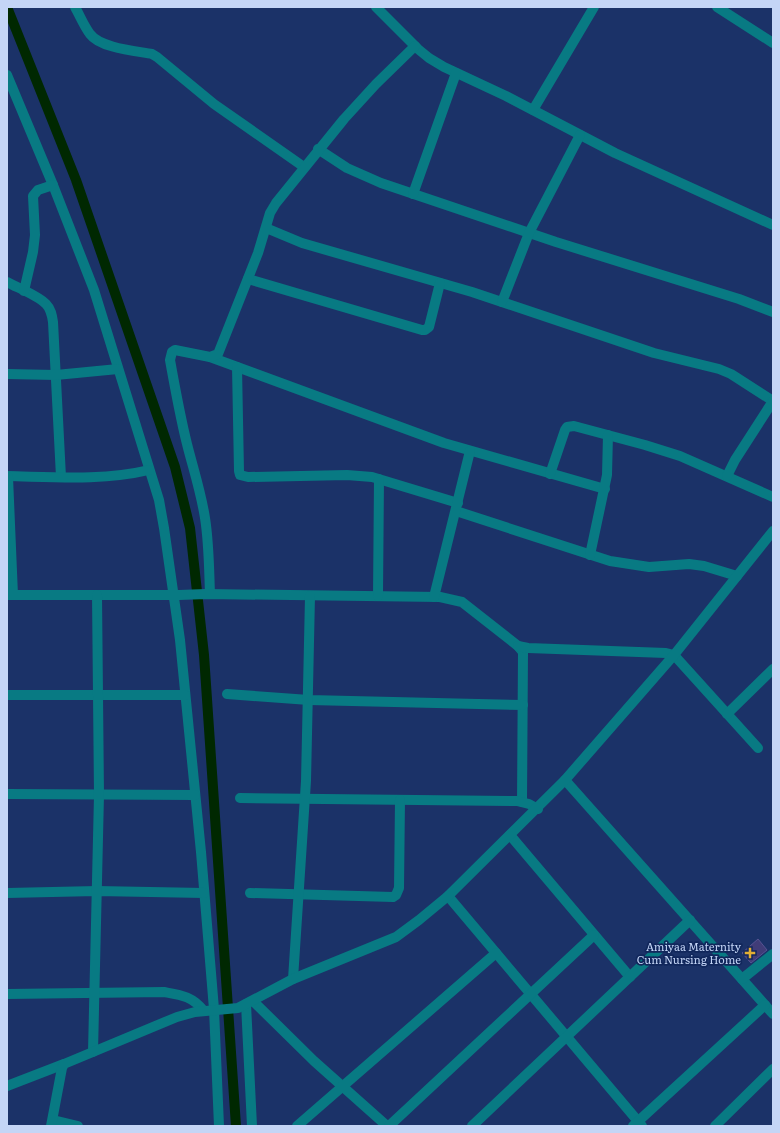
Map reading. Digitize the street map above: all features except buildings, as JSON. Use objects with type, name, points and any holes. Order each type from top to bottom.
[{"type":"street","points":[[75,7],[91,35],[95,39],[105,44],[152,54],[157,57],[214,104],[304,167]]},
{"type":"street","points":[[376,7],[429,58],[456,73],[485,85],[615,153],[773,225]]},
{"type":"street","points":[[533,110],[594,7]]},
{"type":"street","points":[[717,7],[773,44]]},
{"type":"street","points":[[210,357],[216,356],[219,351],[262,244],[270,213],[276,203],[318,149],[344,119],[376,84],[415,46]]},
{"type":"street","points":[[412,194],[456,73]]},
{"type":"street","points":[[7,75],[53,184],[94,290],[150,470],[164,528],[176,595],[195,795],[213,1010],[219,1126]]},
{"type":"street","points":[[502,302],[529,233],[580,135]]},
{"type":"street","points":[[318,149],[347,168],[381,183],[529,233],[739,299],[773,312]]},
{"type":"street","points":[[24,291],[33,252],[35,235],[33,196],[38,190],[53,184]]},
{"type":"street","points":[[266,228],[302,242],[502,302],[654,353],[719,369],[731,374],[773,401],[735,460],[727,476]]},
{"type":"street","points":[[248,279],[422,330],[425,330],[429,326],[440,283]]},
{"type":"street","points":[[7,282],[46,304],[51,312],[53,322],[61,477]]},
{"type":"street","points":[[208,594],[208,542],[205,517],[200,492],[184,433],[170,360],[172,352],[175,350],[210,357],[413,433],[470,451],[605,489]]},
{"type":"street","points":[[237,368],[240,475],[248,477],[347,475],[379,479],[610,561],[638,566],[689,564],[704,566],[737,576]]},
{"type":"street","points":[[7,374],[56,375],[118,369]]},
{"type":"street","points":[[550,474],[568,427],[574,426],[680,456],[773,497]]},
{"type":"street","points":[[590,555],[605,489],[607,475],[608,435]]},
{"type":"street","points":[[434,597],[470,451]]},
{"type":"street","points":[[150,470],[131,475],[102,478],[8,476],[10,595],[208,594],[378,596],[434,597],[448,598],[462,602],[518,646],[523,652],[522,802]]},
{"type":"street","points":[[378,596],[379,479]]},
{"type":"street","points":[[7,1086],[177,1017],[195,1012],[246,1004],[293,979],[396,937],[448,896],[566,780],[674,655],[772,534]]},
{"type":"street","points":[[93,1052],[99,795],[98,595]]},
{"type":"street","points":[[293,979],[305,799],[310,596]]},
{"type":"street","points":[[518,646],[528,648],[666,653],[674,655],[758,748]]},
{"type":"street","points":[[727,714],[773,669]]},
{"type":"street","points":[[227,694],[308,700],[523,705]]},
{"type":"street","points":[[7,695],[185,695]]},
{"type":"street","points":[[566,780],[773,1014]]},
{"type":"street","points":[[7,794],[195,795]]},
{"type":"street","points":[[240,798],[522,802],[538,809]]},
{"type":"street","points":[[250,893],[393,898],[399,888],[400,800]]},
{"type":"street","points":[[510,835],[630,977]]},
{"type":"street","points":[[7,893],[97,891],[204,893]]},
{"type":"street","points":[[448,896],[638,1124],[765,1005]]},
{"type":"street","points":[[472,1126],[690,920]]},
{"type":"street","points":[[246,1004],[388,1126],[594,935]]},
{"type":"street","points":[[297,1126],[496,953]]},
{"type":"street","points":[[742,979],[773,954]]},
{"type":"street","points":[[7,994],[169,992],[188,997],[213,1010]]},
{"type":"street","points":[[246,1004],[252,1126]]},
{"type":"street","points":[[64,1064],[60,1075],[52,1123],[78,1126]]},
{"type":"street","points":[[715,1126],[773,1069]]},
{"type":"waterway","points":[[7,7],[76,180],[175,467],[190,528],[204,655],[236,1126]]},
{"type":"place","name":"Amiyaa Maternity Cum Nursing Home","points":[[750,953]]}]
